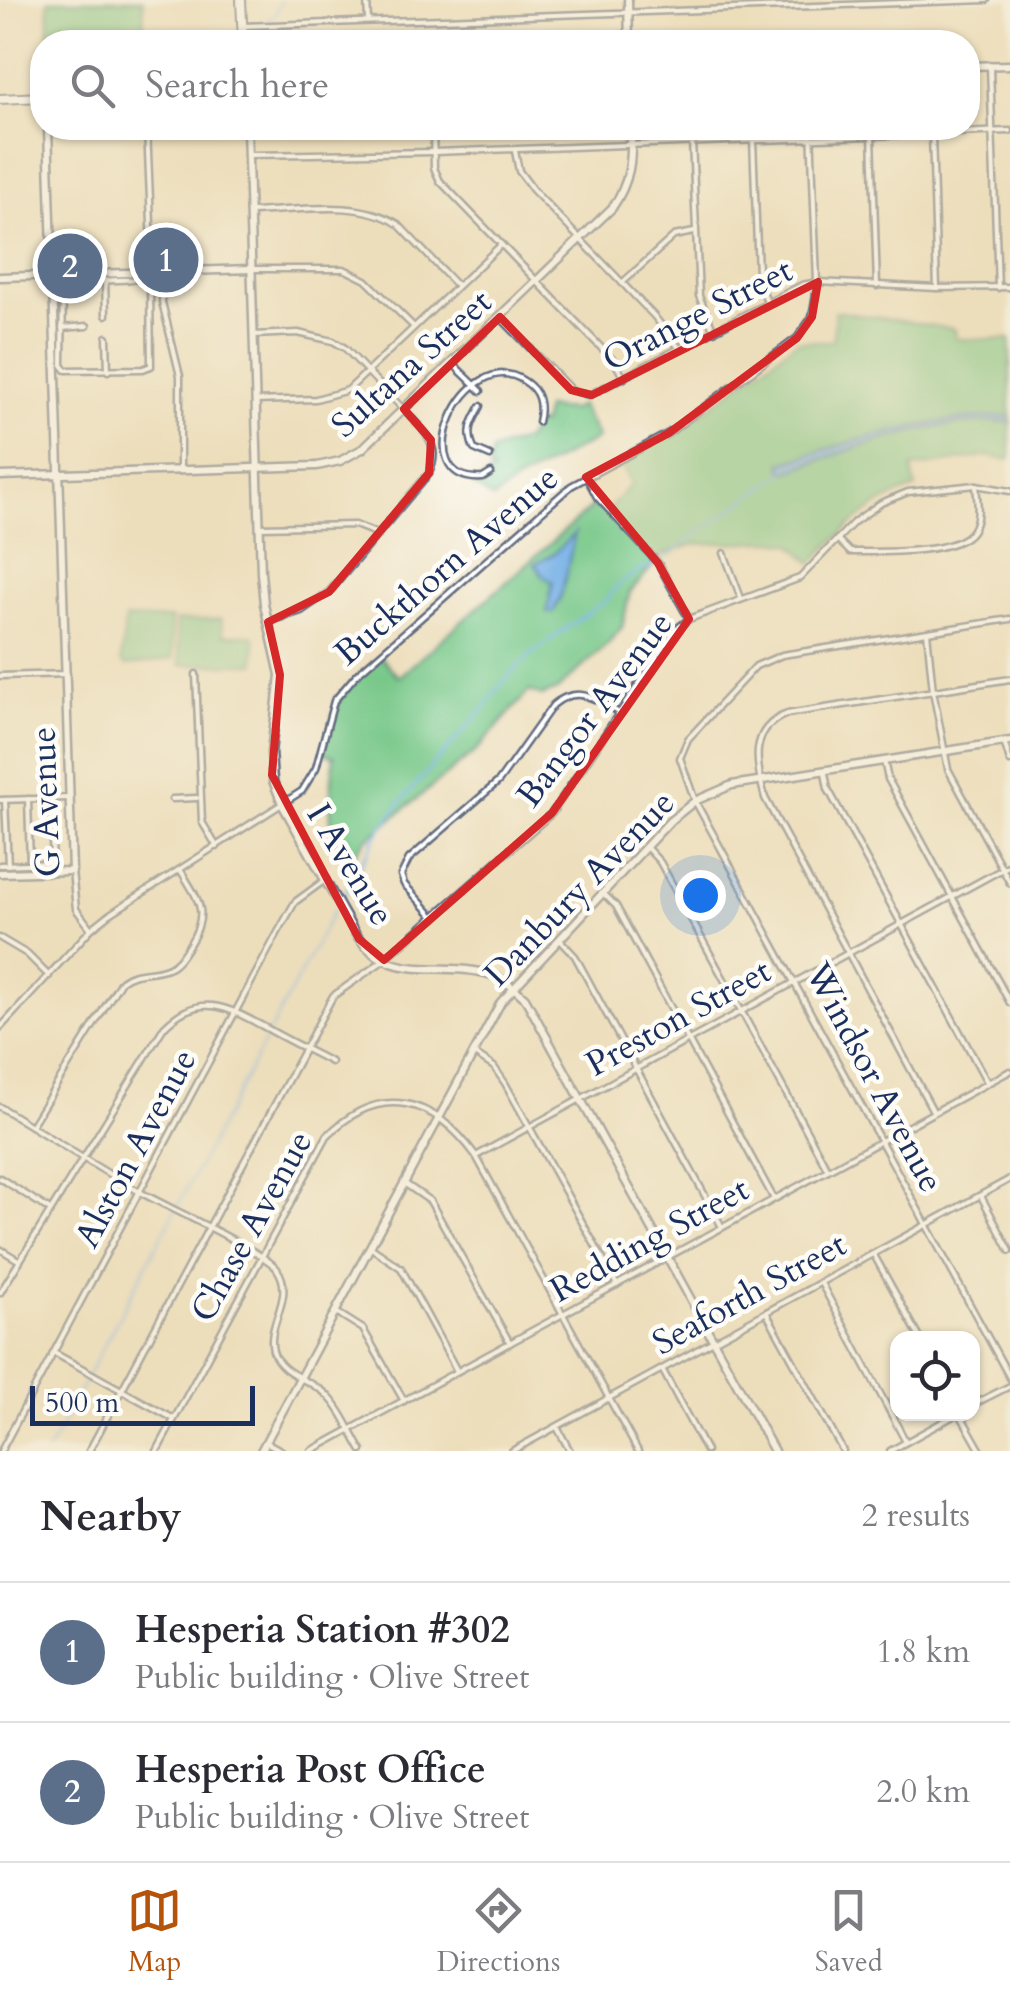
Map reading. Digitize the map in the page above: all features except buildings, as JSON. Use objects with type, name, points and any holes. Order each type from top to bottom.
[{"type":"main road","points":[[241,0],[242,30]]},
{"type":"main road","points":[[0,99],[30,98]]},
{"type":"street","points":[[366,0],[368,20]]},
{"type":"street","points":[[628,0],[629,30]]},
{"type":"street","points":[[242,26],[987,0]]},
{"type":"street","points":[[980,66],[1010,65]]},
{"type":"street","points":[[990,66],[998,288]]},
{"type":"street","points":[[980,132],[1010,131]]},
{"type":"street","name":"G Avenue","points":[[48,140],[58,328],[72,871],[76,909],[91,929]]},
{"type":"street","points":[[148,140],[153,272]]},
{"type":"street","name":"I Avenue","points":[[247,140],[263,596],[280,675],[271,769],[283,806],[359,939],[384,960],[417,970],[482,972],[514,988]]},
{"type":"street","points":[[434,140],[434,168],[440,180],[614,361],[624,378]]},
{"type":"street","name":"Sultana Street","points":[[0,476],[317,466],[340,461],[362,449],[580,240],[622,194],[631,170],[632,140]]},
{"type":"street","points":[[248,156],[753,140],[758,274],[767,302]]},
{"type":"street","name":"Buckthorn Avenue","points":[[1,1025],[91,929],[302,791],[312,777],[331,709],[344,688],[565,491],[669,432],[797,338],[812,318],[818,282],[812,140]]},
{"type":"street","points":[[872,140],[876,286]]},
{"type":"street","points":[[932,140],[937,288]]},
{"type":"street","points":[[692,142],[699,296],[714,331]]},
{"type":"street","points":[[514,149],[519,171],[533,190],[680,348]]},
{"type":"street","points":[[250,212],[368,210],[398,224],[458,286]]},
{"type":"street","points":[[622,283],[674,236],[695,232]]},
{"type":"street","points":[[255,401],[332,397],[348,390],[502,244]]},
{"type":"street","points":[[0,277],[53,275],[105,277],[142,279],[150,287],[152,363],[144,370],[66,370],[58,328],[63,285],[105,277],[328,266],[354,272],[366,280],[414,328]]},
{"type":"street","points":[[163,272],[162,302],[180,376],[180,470]]},
{"type":"street","points":[[105,277],[106,315]]},
{"type":"street","name":"Orange Street","points":[[500,317],[577,394],[594,394],[802,285],[818,282],[1010,287]]},
{"type":"street","points":[[58,328],[87,326]]},
{"type":"street","points":[[253,335],[320,336],[346,348],[431,440],[434,463],[318,601],[268,622]]},
{"type":"street","points":[[107,336],[108,370]]},
{"type":"street","points":[[452,362],[481,391]]},
{"type":"street","points":[[491,473],[483,478],[466,476],[448,463],[442,444],[453,416],[475,385],[484,376],[511,373],[536,392],[541,404],[538,422]]},
{"type":"street","points":[[481,406],[471,424],[470,438],[474,449],[490,456]]},
{"type":"street","points":[[586,477],[597,497],[658,564],[689,619]]},
{"type":"street","points":[[837,539],[850,552],[940,547],[962,541],[974,530],[978,508],[976,484]]},
{"type":"street","name":"Bangor Avenue","points":[[89,1451],[334,996],[384,960],[552,813],[664,644],[689,619],[800,578],[837,539],[880,503],[911,492],[976,484],[1010,491]]},
{"type":"street","points":[[260,528],[355,525],[378,534]]},
{"type":"street","points":[[724,552],[741,598]]},
{"type":"street","name":"Windsor Avenue","points":[[1010,619],[782,654],[756,666],[688,739],[680,758],[696,801],[1010,1378]]},
{"type":"street","points":[[927,632],[948,769],[1010,884]]},
{"type":"street","points":[[0,676],[66,674]]},
{"type":"street","points":[[196,674],[202,822],[218,848]]},
{"type":"street","points":[[934,1112],[765,798],[756,750],[762,733],[777,718],[793,713],[1010,679]]},
{"type":"street","points":[[434,918],[404,884],[401,874],[409,860],[499,781],[553,705],[564,696],[582,693],[619,713]]},
{"type":"street","points":[[1007,741],[1010,762]]},
{"type":"street","name":"Danbury Avenue","points":[[260,1451],[501,1002],[670,821],[696,801],[723,788],[1007,741]]},
{"type":"street","points":[[884,760],[888,780],[1010,1003]]},
{"type":"street","points":[[824,770],[828,789],[987,1082]]},
{"type":"street","points":[[0,865],[53,863],[50,798]]},
{"type":"street","points":[[8,865],[3,800],[70,798]]},
{"type":"street","points":[[172,798],[199,798]]},
{"type":"street","points":[[28,799],[30,864]]},
{"type":"street","points":[[646,847],[660,862],[828,1170]]},
{"type":"street","name":"Preston Street","points":[[476,1156],[1010,865]]},
{"type":"street","points":[[31,1126],[121,981],[130,974],[170,968],[180,960],[197,933],[202,915],[199,900],[180,870]]},
{"type":"street","points":[[0,873],[72,871]]},
{"type":"street","name":"Alston Avenue","points":[[2,1451],[295,902],[325,880]]},
{"type":"street","points":[[602,893],[616,906],[774,1200]]},
{"type":"street","points":[[0,938],[27,954],[49,976]]},
{"type":"street","points":[[559,940],[575,956],[722,1227]]},
{"type":"street","points":[[514,988],[536,1014],[774,1451]]},
{"type":"street","points":[[0,1293],[164,1027],[175,1016],[201,1005],[217,1005],[330,1062]]},
{"type":"street","points":[[473,1053],[494,1067],[617,1285]]},
{"type":"street","name":"Redding Street","points":[[311,1451],[1010,1070]]},
{"type":"street","name":"Chase Avenue","points":[[157,1451],[327,1136],[360,1108],[378,1102],[409,1105],[438,1119]]},
{"type":"street","points":[[0,1107],[82,1159],[261,1256],[276,1268],[283,1284],[283,1304],[272,1335],[273,1351],[280,1364],[322,1390],[338,1406],[362,1451]]},
{"type":"street","points":[[438,1119],[460,1133],[476,1156],[638,1451]]},
{"type":"street","points":[[0,1178],[50,1210]]},
{"type":"street","name":"Seaforth Street","points":[[512,1451],[1010,1180]]},
{"type":"street","points":[[403,1182],[430,1201],[510,1343]]},
{"type":"street","points":[[981,1196],[1010,1251]]},
{"type":"street","points":[[370,1247],[401,1268],[457,1371]]},
{"type":"street","points":[[0,1249],[20,1261]]},
{"type":"street","points":[[873,1253],[916,1331]]},
{"type":"street","points":[[820,1282],[906,1442]]},
{"type":"street","points":[[336,1312],[363,1329],[404,1401]]},
{"type":"street","points":[[766,1312],[844,1451]]},
{"type":"street","points":[[54,1353],[174,1419]]},
{"type":"street","points":[[662,1369],[706,1451]]},
{"type":"street","points":[[980,1401],[1010,1386]]},
{"type":"street","points":[[890,1451],[946,1421]]},
{"type":"street","points":[[963,1421],[980,1451]]},
{"type":"street","points":[[556,1427],[570,1451]]},
{"type":"street","points":[[266,1442],[282,1451]]},
{"type":"highlighted area","points":[[818,282],[812,317],[797,338],[669,433],[586,477],[658,563],[689,619],[552,813],[384,960],[359,939],[272,775],[280,675],[268,622],[329,592],[429,473],[431,440],[404,409],[500,317],[571,390],[592,395]]},
{"type":"green space","points":[[48,0],[143,0],[144,30],[49,30]]},
{"type":"green space","points":[[835,311],[955,329],[956,339],[1010,339],[1010,460],[987,456],[912,468],[916,488],[872,509],[812,563],[792,544],[773,541],[695,544],[663,554],[630,592],[622,627],[608,644],[557,690],[542,696],[529,691],[476,751],[364,841],[349,862],[335,841],[332,828],[334,756],[324,753],[336,709],[347,689],[381,657],[399,677],[596,503],[606,512],[631,484],[620,462],[691,421],[797,341],[833,341]]},
{"type":"green space","points":[[580,405],[598,438],[514,483],[493,499],[473,485],[493,472],[489,469],[492,451],[526,440],[536,423],[542,424],[546,408],[572,410]]},
{"type":"green space","points":[[125,619],[171,619],[173,659],[126,666],[121,661]]},
{"type":"green space","points":[[221,619],[223,635],[255,638],[255,664],[180,665],[176,621]]},
{"type":"water","points":[[1010,416],[1010,422],[952,425],[895,436],[784,473],[782,463],[866,438],[951,420]]},
{"type":"water","points":[[575,533],[561,596],[553,612],[547,612],[553,582],[535,564],[554,554]]},
{"type":"waterway","points":[[254,29],[275,15],[281,0]]},
{"type":"waterway","points":[[343,897],[377,834],[510,674],[608,599],[624,581],[669,556],[785,472]]},
{"type":"waterway","points":[[48,1451],[334,910]]},
{"type":"place","name":"Hesperia Station #302","points":[[166,260]]},
{"type":"place","name":"Hesperia Post Office","points":[[70,266]]}]
